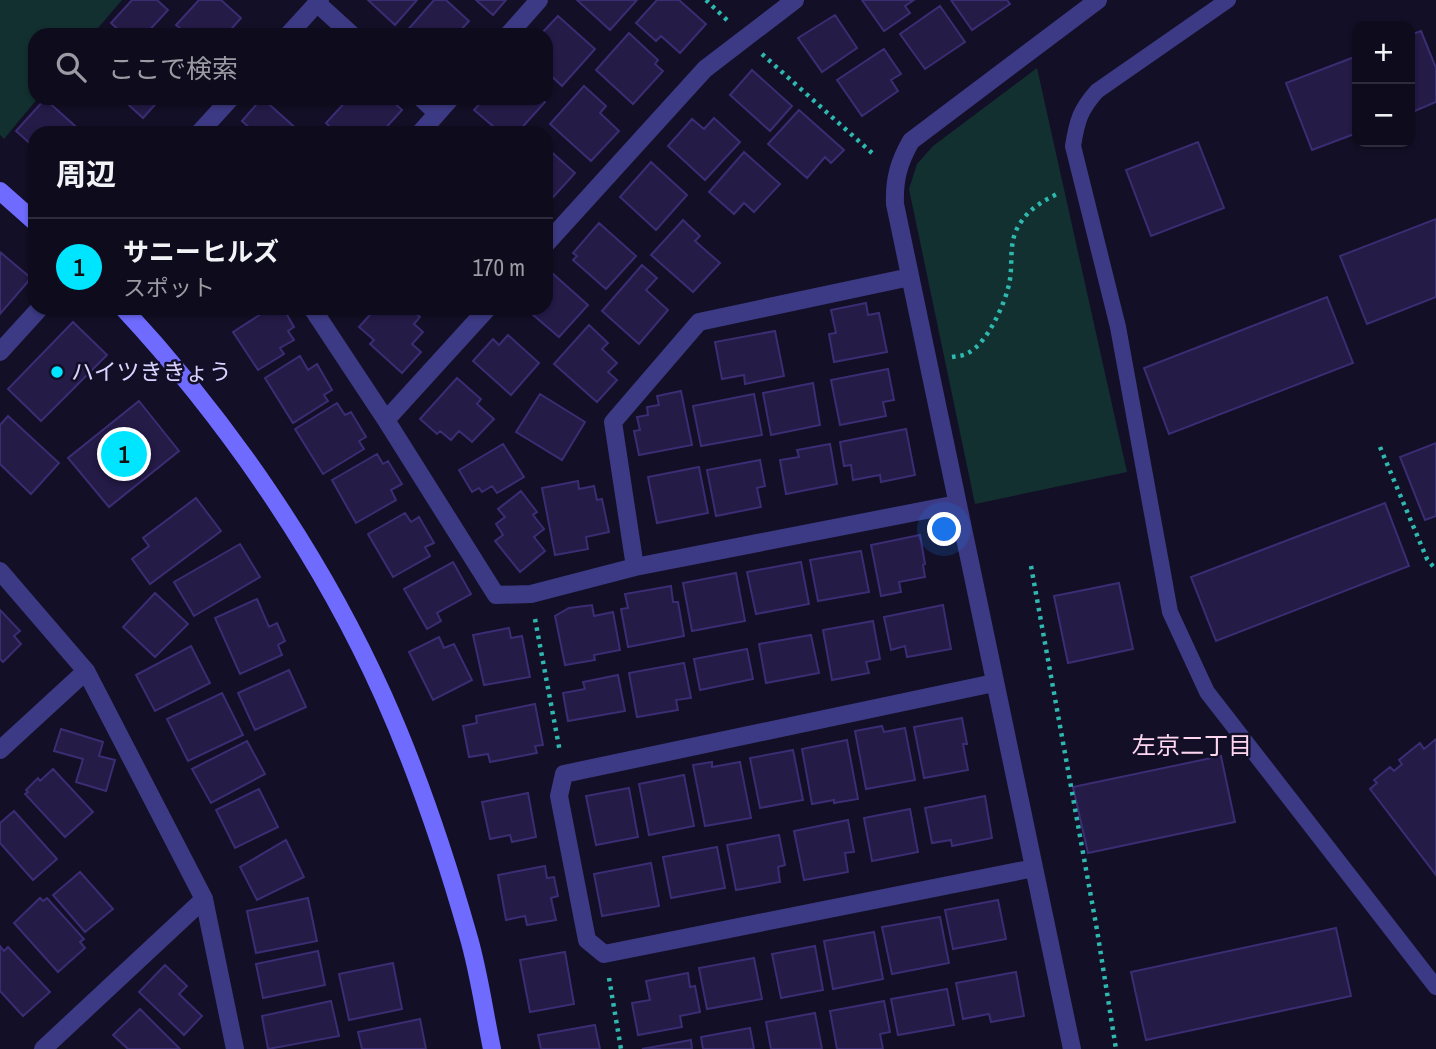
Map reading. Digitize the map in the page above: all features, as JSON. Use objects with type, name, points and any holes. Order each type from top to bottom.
[{"type":"street","points":[[514,28],[539,0]]},
{"type":"street","points":[[553,236],[705,69],[796,0]]},
{"type":"street","points":[[1067,1048],[1034,868],[895,204],[894,181],[900,159],[911,141],[1098,0]]},
{"type":"street","points":[[294,28],[318,2],[345,28]]},
{"type":"street","points":[[205,126],[224,105]]},
{"type":"street","points":[[429,105],[438,113]]},
{"type":"street","points":[[426,126],[445,105]]},
{"type":"street","points":[[0,191],[28,216]]},
{"type":"street","points":[[635,567],[613,422],[699,322],[910,277]]},
{"type":"street","points":[[0,352],[34,315]]},
{"type":"street","points":[[129,315],[217,420],[279,507],[334,598],[383,694],[428,810],[469,937],[492,1049]]},
{"type":"street","points":[[317,315],[496,595],[531,594],[635,567],[957,504]]},
{"type":"street","points":[[386,420],[482,315]]},
{"type":"street","points":[[0,571],[86,671],[204,900],[235,1049]]},
{"type":"street","points":[[0,750],[86,671]]},
{"type":"street","points":[[994,683],[564,774],[559,796],[587,940],[604,954],[1034,868]]},
{"type":"street","points":[[43,1049],[204,900]]},
{"type":"lane","points":[[1228,0],[1097,91],[1083,106],[1076,125],[1073,146],[1118,327],[1170,612],[1207,691],[1436,987]]},
{"type":"path","points":[[706,0],[759,52],[872,153]]},
{"type":"path","points":[[927,361],[970,353],[993,324],[1001,308],[1010,280],[1012,239],[1020,222],[1044,200],[1083,186]]},
{"type":"path","points":[[1380,447],[1427,559],[1436,570]]},
{"type":"path","points":[[1031,566],[1116,1049]]},
{"type":"path","points":[[531,594],[564,774]]},
{"type":"path","points":[[604,954],[621,1049]]},
{"type":"green space","points":[[0,0],[122,0],[98,28],[28,28],[28,105],[32,105],[4,139],[0,135]]},
{"type":"green space","points":[[1037,68],[1127,472],[975,504],[909,189],[917,164],[933,146]]},
{"type":"building","points":[[132,0],[157,0],[168,10],[151,28],[116,28],[111,23]]},
{"type":"building","points":[[199,0],[221,0],[241,18],[232,28],[180,28],[176,25]]},
{"type":"building","points":[[368,0],[417,0],[395,25]]},
{"type":"building","points":[[434,0],[446,0],[469,21],[463,28],[409,28]]},
{"type":"building","points":[[476,0],[506,0],[493,15]]},
{"type":"building","points":[[577,0],[637,0],[610,30]]},
{"type":"building","points":[[657,0],[679,0],[706,24],[680,53],[661,36],[656,41],[636,23]]},
{"type":"building","points":[[862,0],[914,0],[905,6],[910,13],[884,31]]},
{"type":"building","points":[[951,0],[1007,0],[1010,4],[972,30]]},
{"type":"building","points":[[940,6],[965,42],[925,69],[900,34]]},
{"type":"building","points":[[835,15],[857,48],[822,72],[798,38]]},
{"type":"building","points":[[558,16],[595,49],[562,86],[553,78],[553,28],[547,28]]},
{"type":"building","points":[[1421,31],[1436,68],[1436,102],[1415,111],[1415,84],[1415,33]]},
{"type":"building","points":[[629,33],[658,60],[655,64],[663,71],[633,104],[596,70]]},
{"type":"building","points":[[884,49],[901,74],[891,80],[898,91],[862,116],[837,80]]},
{"type":"building","points":[[1352,58],[1352,135],[1312,150],[1286,83]]},
{"type":"building","points":[[752,70],[792,106],[770,131],[730,95]]},
{"type":"building","points":[[584,86],[606,106],[600,113],[619,131],[591,161],[550,124]]},
{"type":"building","points":[[40,105],[52,105],[75,126],[28,126],[28,142],[16,131]]},
{"type":"building","points":[[129,105],[155,105],[143,118]]},
{"type":"building","points":[[256,105],[270,105],[293,126],[248,126],[242,121]]},
{"type":"building","points":[[343,105],[397,105],[402,110],[387,126],[329,126],[326,123]]},
{"type":"building","points":[[479,105],[542,105],[523,126],[493,126],[474,110]]},
{"type":"building","points":[[799,110],[844,150],[831,163],[825,157],[807,178],[768,144]]},
{"type":"building","points":[[714,118],[740,142],[705,180],[668,146],[692,119],[704,129]]},
{"type":"building","points":[[1198,142],[1224,208],[1151,236],[1126,170]]},
{"type":"building","points":[[744,152],[780,184],[754,212],[744,203],[734,214],[709,192]]},
{"type":"building","points":[[553,153],[575,173],[553,197]]},
{"type":"building","points":[[651,162],[687,195],[656,230],[620,197]]},
{"type":"building","points":[[1436,219],[1436,297],[1367,324],[1340,256]]},
{"type":"building","points":[[683,220],[700,236],[695,241],[720,263],[693,292],[651,255]]},
{"type":"building","points":[[599,223],[636,256],[606,289],[573,260],[577,256],[573,253]]},
{"type":"building","points":[[0,252],[28,275],[28,281],[0,314]]},
{"type":"building","points":[[642,265],[657,278],[646,290],[668,310],[639,344],[602,311]]},
{"type":"building","points":[[553,274],[588,305],[559,337],[533,315],[553,315]]},
{"type":"building","points":[[1327,297],[1353,363],[1169,434],[1144,368]]},
{"type":"building","points":[[866,303],[868,315],[879,313],[887,352],[834,362],[829,334],[836,333],[831,310]]},
{"type":"building","points":[[259,315],[287,315],[294,327],[288,331],[294,340],[280,348],[284,354],[258,370],[233,332]]},
{"type":"building","points":[[370,315],[418,315],[420,317],[414,324],[423,332],[412,344],[421,352],[402,373],[370,344],[374,340],[359,327]]},
{"type":"building","name":"ハイツききょう","points":[[73,322],[107,355],[41,421],[8,389]]},
{"type":"building","points":[[589,325],[608,343],[602,349],[617,363],[608,372],[617,380],[597,402],[554,364]]},
{"type":"building","points":[[775,331],[784,376],[745,384],[744,375],[722,379],[715,342]]},
{"type":"building","points":[[508,335],[539,363],[511,395],[473,361],[493,339],[499,345]]},
{"type":"building","points":[[300,356],[308,370],[317,364],[332,390],[324,395],[328,401],[293,423],[265,378]]},
{"type":"building","points":[[888,369],[894,400],[883,402],[886,416],[840,425],[831,380]]},
{"type":"building","points":[[457,378],[481,399],[477,404],[494,419],[472,442],[459,431],[451,440],[440,431],[437,434],[420,419]]},
{"type":"building","points":[[813,383],[820,425],[771,435],[763,393]]},
{"type":"building","points":[[681,391],[692,445],[639,455],[634,431],[640,430],[637,417],[648,415],[647,407],[659,405],[657,396]]},
{"type":"building","points":[[540,394],[585,422],[562,460],[516,432]]},
{"type":"building","points":[[754,394],[762,435],[701,446],[693,406]]},
{"type":"building","points":[[139,401],[179,451],[109,507],[68,458]]},
{"type":"building","points":[[337,403],[345,415],[351,412],[366,437],[359,441],[364,449],[323,474],[295,429]]},
{"type":"building","points":[[8,416],[59,463],[31,494],[0,464],[0,425]]},
{"type":"building","points":[[906,429],[915,475],[881,482],[880,475],[853,480],[851,465],[844,466],[840,442]]},
{"type":"building","points":[[1436,443],[1436,516],[1425,520],[1400,457]]},
{"type":"building","points":[[503,444],[524,477],[497,493],[492,486],[482,492],[479,488],[472,492],[459,470]]},
{"type":"building","points":[[830,444],[837,484],[786,494],[780,460],[799,457],[797,450]]},
{"type":"building","points":[[377,454],[383,464],[388,461],[402,484],[391,490],[396,500],[356,523],[332,480]]},
{"type":"building","points":[[760,460],[765,486],[757,488],[761,507],[716,516],[707,470]]},
{"type":"building","points":[[699,467],[708,513],[657,523],[648,477]]},
{"type":"building","points":[[578,481],[579,489],[594,486],[597,500],[602,499],[609,532],[586,537],[588,549],[555,555],[542,488]]},
{"type":"building","points":[[521,491],[537,512],[533,515],[544,529],[534,537],[545,551],[520,572],[495,541],[503,535],[496,524],[505,517],[498,509]]},
{"type":"building","points":[[196,498],[221,531],[150,584],[132,559],[149,546],[143,538]]},
{"type":"building","points":[[1385,503],[1409,566],[1216,641],[1191,577]]},
{"type":"building","points":[[405,513],[411,522],[419,517],[434,543],[425,547],[430,556],[393,577],[368,534]]},
{"type":"building","points":[[920,535],[925,577],[899,582],[901,592],[881,596],[871,545]]},
{"type":"building","points":[[240,544],[260,577],[194,616],[174,582]]},
{"type":"building","points":[[861,551],[869,592],[818,601],[810,560]]},
{"type":"building","points":[[453,562],[471,594],[437,613],[441,621],[427,629],[404,589]]},
{"type":"building","points":[[801,562],[809,604],[756,614],[747,572]]},
{"type":"building","points":[[736,573],[745,621],[692,631],[683,583]]},
{"type":"building","points":[[1119,583],[1133,649],[1068,663],[1054,596]]},
{"type":"building","points":[[671,586],[673,602],[678,602],[684,636],[628,647],[621,609],[628,608],[625,594]]},
{"type":"building","points":[[155,593],[188,624],[155,657],[123,627]]},
{"type":"building","points":[[257,599],[269,627],[277,623],[285,641],[278,645],[282,655],[240,674],[215,618]]},
{"type":"building","points":[[592,605],[594,616],[613,612],[620,650],[594,655],[595,660],[565,665],[555,616],[569,608]]},
{"type":"building","points":[[943,605],[951,649],[907,657],[905,646],[891,650],[884,617]]},
{"type":"building","points":[[0,610],[20,631],[14,636],[21,644],[3,662],[0,659]]},
{"type":"building","points":[[873,621],[880,659],[866,662],[869,673],[832,680],[823,630]]},
{"type":"building","points":[[509,628],[511,638],[522,636],[530,677],[484,685],[473,635]]},
{"type":"building","points":[[811,635],[819,673],[766,683],[759,644]]},
{"type":"building","points":[[439,637],[444,648],[454,644],[472,680],[433,700],[409,652]]},
{"type":"building","points":[[191,646],[210,683],[155,711],[136,675]]},
{"type":"building","points":[[747,649],[753,679],[700,690],[694,659]]},
{"type":"building","points":[[684,663],[691,698],[676,700],[678,710],[637,717],[629,673]]},
{"type":"building","points":[[289,670],[306,707],[255,730],[238,693]]},
{"type":"building","points":[[618,675],[625,711],[568,721],[563,693],[585,689],[583,682]]},
{"type":"building","points":[[222,693],[243,735],[188,761],[167,719]]},
{"type":"building","points":[[535,704],[543,745],[535,746],[537,753],[490,762],[488,754],[469,757],[463,726],[477,723],[476,716]]},
{"type":"building","points":[[962,718],[968,770],[924,778],[914,727]]},
{"type":"building","points":[[882,726],[884,732],[905,728],[915,780],[866,789],[855,731]]},
{"type":"building","points":[[61,729],[103,742],[99,756],[115,760],[106,791],[76,782],[83,759],[54,751]]},
{"type":"building","points":[[1436,739],[1436,875],[1370,789],[1377,783],[1374,780],[1390,767],[1394,771],[1402,764],[1399,760],[1420,743],[1424,749]]},
{"type":"building","points":[[847,740],[858,799],[812,804],[802,749]]},
{"type":"building","points":[[247,741],[265,774],[211,803],[192,769]]},
{"type":"building","points":[[793,750],[803,800],[760,808],[750,758]]},
{"type":"building","points":[[1221,756],[1235,822],[1088,853],[1073,787]]},
{"type":"building","points":[[712,762],[712,767],[740,762],[751,818],[705,826],[693,765]]},
{"type":"building","points":[[53,769],[93,812],[65,837],[25,794],[38,778],[40,781]]},
{"type":"building","points":[[684,775],[694,826],[649,835],[639,784]]},
{"type":"building","points":[[629,788],[638,837],[596,845],[586,796]]},
{"type":"building","points":[[259,789],[278,827],[235,848],[216,810]]},
{"type":"building","points":[[528,793],[536,837],[512,842],[510,835],[490,839],[482,802]]},
{"type":"building","points":[[985,796],[992,838],[952,846],[951,840],[932,843],[925,808]]},
{"type":"building","points":[[910,809],[918,852],[872,861],[864,818]]},
{"type":"building","points":[[14,811],[57,859],[33,880],[0,843],[0,823]]},
{"type":"building","points":[[848,820],[854,852],[845,853],[848,872],[804,880],[794,831]]},
{"type":"building","points":[[779,835],[785,865],[778,867],[780,882],[736,890],[727,845]]},
{"type":"building","points":[[286,840],[304,877],[257,900],[240,867]]},
{"type":"building","points":[[717,847],[725,888],[671,898],[663,857]]},
{"type":"building","points":[[651,863],[659,906],[602,916],[594,874]]},
{"type":"building","points":[[545,866],[547,878],[554,877],[558,896],[551,898],[556,920],[527,925],[525,916],[506,920],[498,875]]},
{"type":"building","points":[[80,872],[113,909],[85,932],[53,895]]},
{"type":"building","points":[[40,898],[43,901],[47,898],[84,939],[80,942],[85,948],[58,972],[14,923]]},
{"type":"building","points":[[308,898],[317,941],[256,953],[247,911]]},
{"type":"building","points":[[998,900],[1006,939],[953,949],[945,910]]},
{"type":"building","points":[[940,917],[949,963],[892,974],[882,927]]},
{"type":"building","points":[[1336,928],[1351,996],[1146,1040],[1131,972]]},
{"type":"building","points":[[874,932],[883,979],[833,989],[824,941]]},
{"type":"building","points":[[0,946],[4,951],[8,947],[50,992],[23,1016],[0,991]]},
{"type":"building","points":[[815,946],[823,990],[781,998],[772,954]]},
{"type":"building","points":[[318,951],[325,985],[263,998],[256,964]]},
{"type":"building","points":[[565,952],[574,1004],[530,1012],[520,960]]},
{"type":"building","points":[[754,958],[762,999],[707,1009],[699,968]]},
{"type":"building","points":[[393,963],[402,1009],[349,1020],[339,974]]},
{"type":"building","points":[[165,965],[187,986],[179,994],[202,1016],[184,1035],[139,992]]},
{"type":"building","points":[[1016,972],[1024,1016],[991,1022],[989,1014],[963,1019],[956,983]]},
{"type":"building","points":[[688,973],[690,987],[695,986],[700,1012],[680,1016],[682,1027],[638,1035],[632,1003],[650,1000],[646,981]]},
{"type":"building","points":[[947,989],[954,1025],[898,1035],[891,999]]},
{"type":"building","points":[[331,1001],[339,1036],[268,1049],[262,1016]]},
{"type":"building","points":[[884,1001],[890,1032],[880,1034],[883,1049],[837,1049],[830,1011]]},
{"type":"building","points":[[140,1009],[180,1049],[128,1049],[113,1035]]},
{"type":"building","points":[[815,1013],[822,1049],[771,1049],[766,1022]]},
{"type":"building","points":[[420,1019],[426,1049],[362,1049],[358,1032]]},
{"type":"building","points":[[595,1025],[600,1049],[541,1049],[538,1035]]},
{"type":"building","points":[[750,1028],[754,1049],[703,1049],[701,1037]]},
{"type":"building","points":[[691,1040],[692,1049],[642,1049]]},
{"type":"place","name":"ハイツききょう","points":[[57,372]]},
{"type":"place","name":"サニーヒルズ","points":[[124,454]]},
{"type":"district","name":"左京二丁目","points":[[1192,746]]}]
